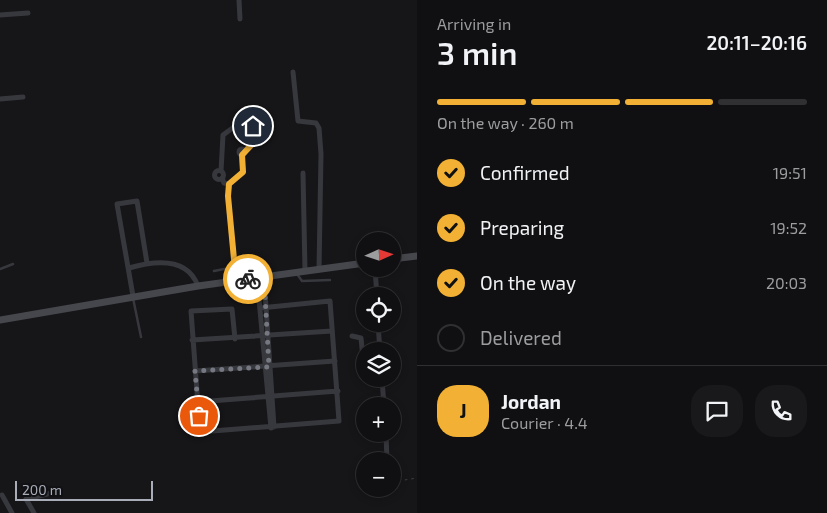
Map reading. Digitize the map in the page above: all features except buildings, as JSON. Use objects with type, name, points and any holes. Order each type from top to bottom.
[{"type":"main road","points":[[401,258],[417,256]]},
{"type":"main road","points":[[0,320],[133,296],[356,264]]},
{"type":"street","points":[[239,0],[240,19]]},
{"type":"street","points":[[0,16],[28,13]]},
{"type":"street","points":[[293,72],[298,121],[314,122],[319,128],[321,162],[320,270]]},
{"type":"street","points":[[0,99],[23,97]]},
{"type":"street","points":[[253,126],[256,140],[244,153],[243,172],[229,184],[224,183],[221,171],[223,135],[234,127],[253,126]]},
{"type":"street","points":[[221,171],[217,170],[214,175],[218,180],[222,178]]},
{"type":"street","points":[[303,173],[304,271]]},
{"type":"street","points":[[229,184],[236,280]]},
{"type":"street","points":[[133,296],[117,204],[137,200],[147,263]]},
{"type":"street","points":[[129,268],[147,263],[166,263],[183,268],[194,276],[198,286]]},
{"type":"street","points":[[257,278],[264,290],[262,307]]},
{"type":"street","points":[[257,278],[262,307],[272,427]]},
{"type":"street","points":[[258,290],[264,290]]},
{"type":"street","points":[[235,338],[232,309],[194,310],[190,313],[200,432],[339,421],[330,301],[262,307]]},
{"type":"street","points":[[192,340],[265,337],[332,331]]},
{"type":"street","points":[[352,336],[361,338],[361,342]]},
{"type":"street","points":[[195,371],[335,361]]},
{"type":"street","points":[[197,402],[270,398],[338,391]]},
{"type":"street","points":[[34,513],[26,499],[56,492]]},
{"type":"street","points":[[2,495],[12,513]]},
{"type":"lane","points":[[0,270],[13,264]]},
{"type":"lane","points":[[214,271],[234,267]]},
{"type":"lane","points":[[296,273],[298,279],[302,281],[330,280]]},
{"type":"lane","points":[[236,280],[239,290],[246,291],[251,288],[257,278]]},
{"type":"lane","points":[[133,296],[141,337]]},
{"type":"path","points":[[401,481],[417,478]]},
{"type":"way so far","points":[[199,416],[195,371],[269,367],[264,277],[248,279]]},
{"type":"route","points":[[248,279],[236,280],[228,196],[229,184],[243,172],[242,155],[256,140],[256,130],[253,126]]}]
